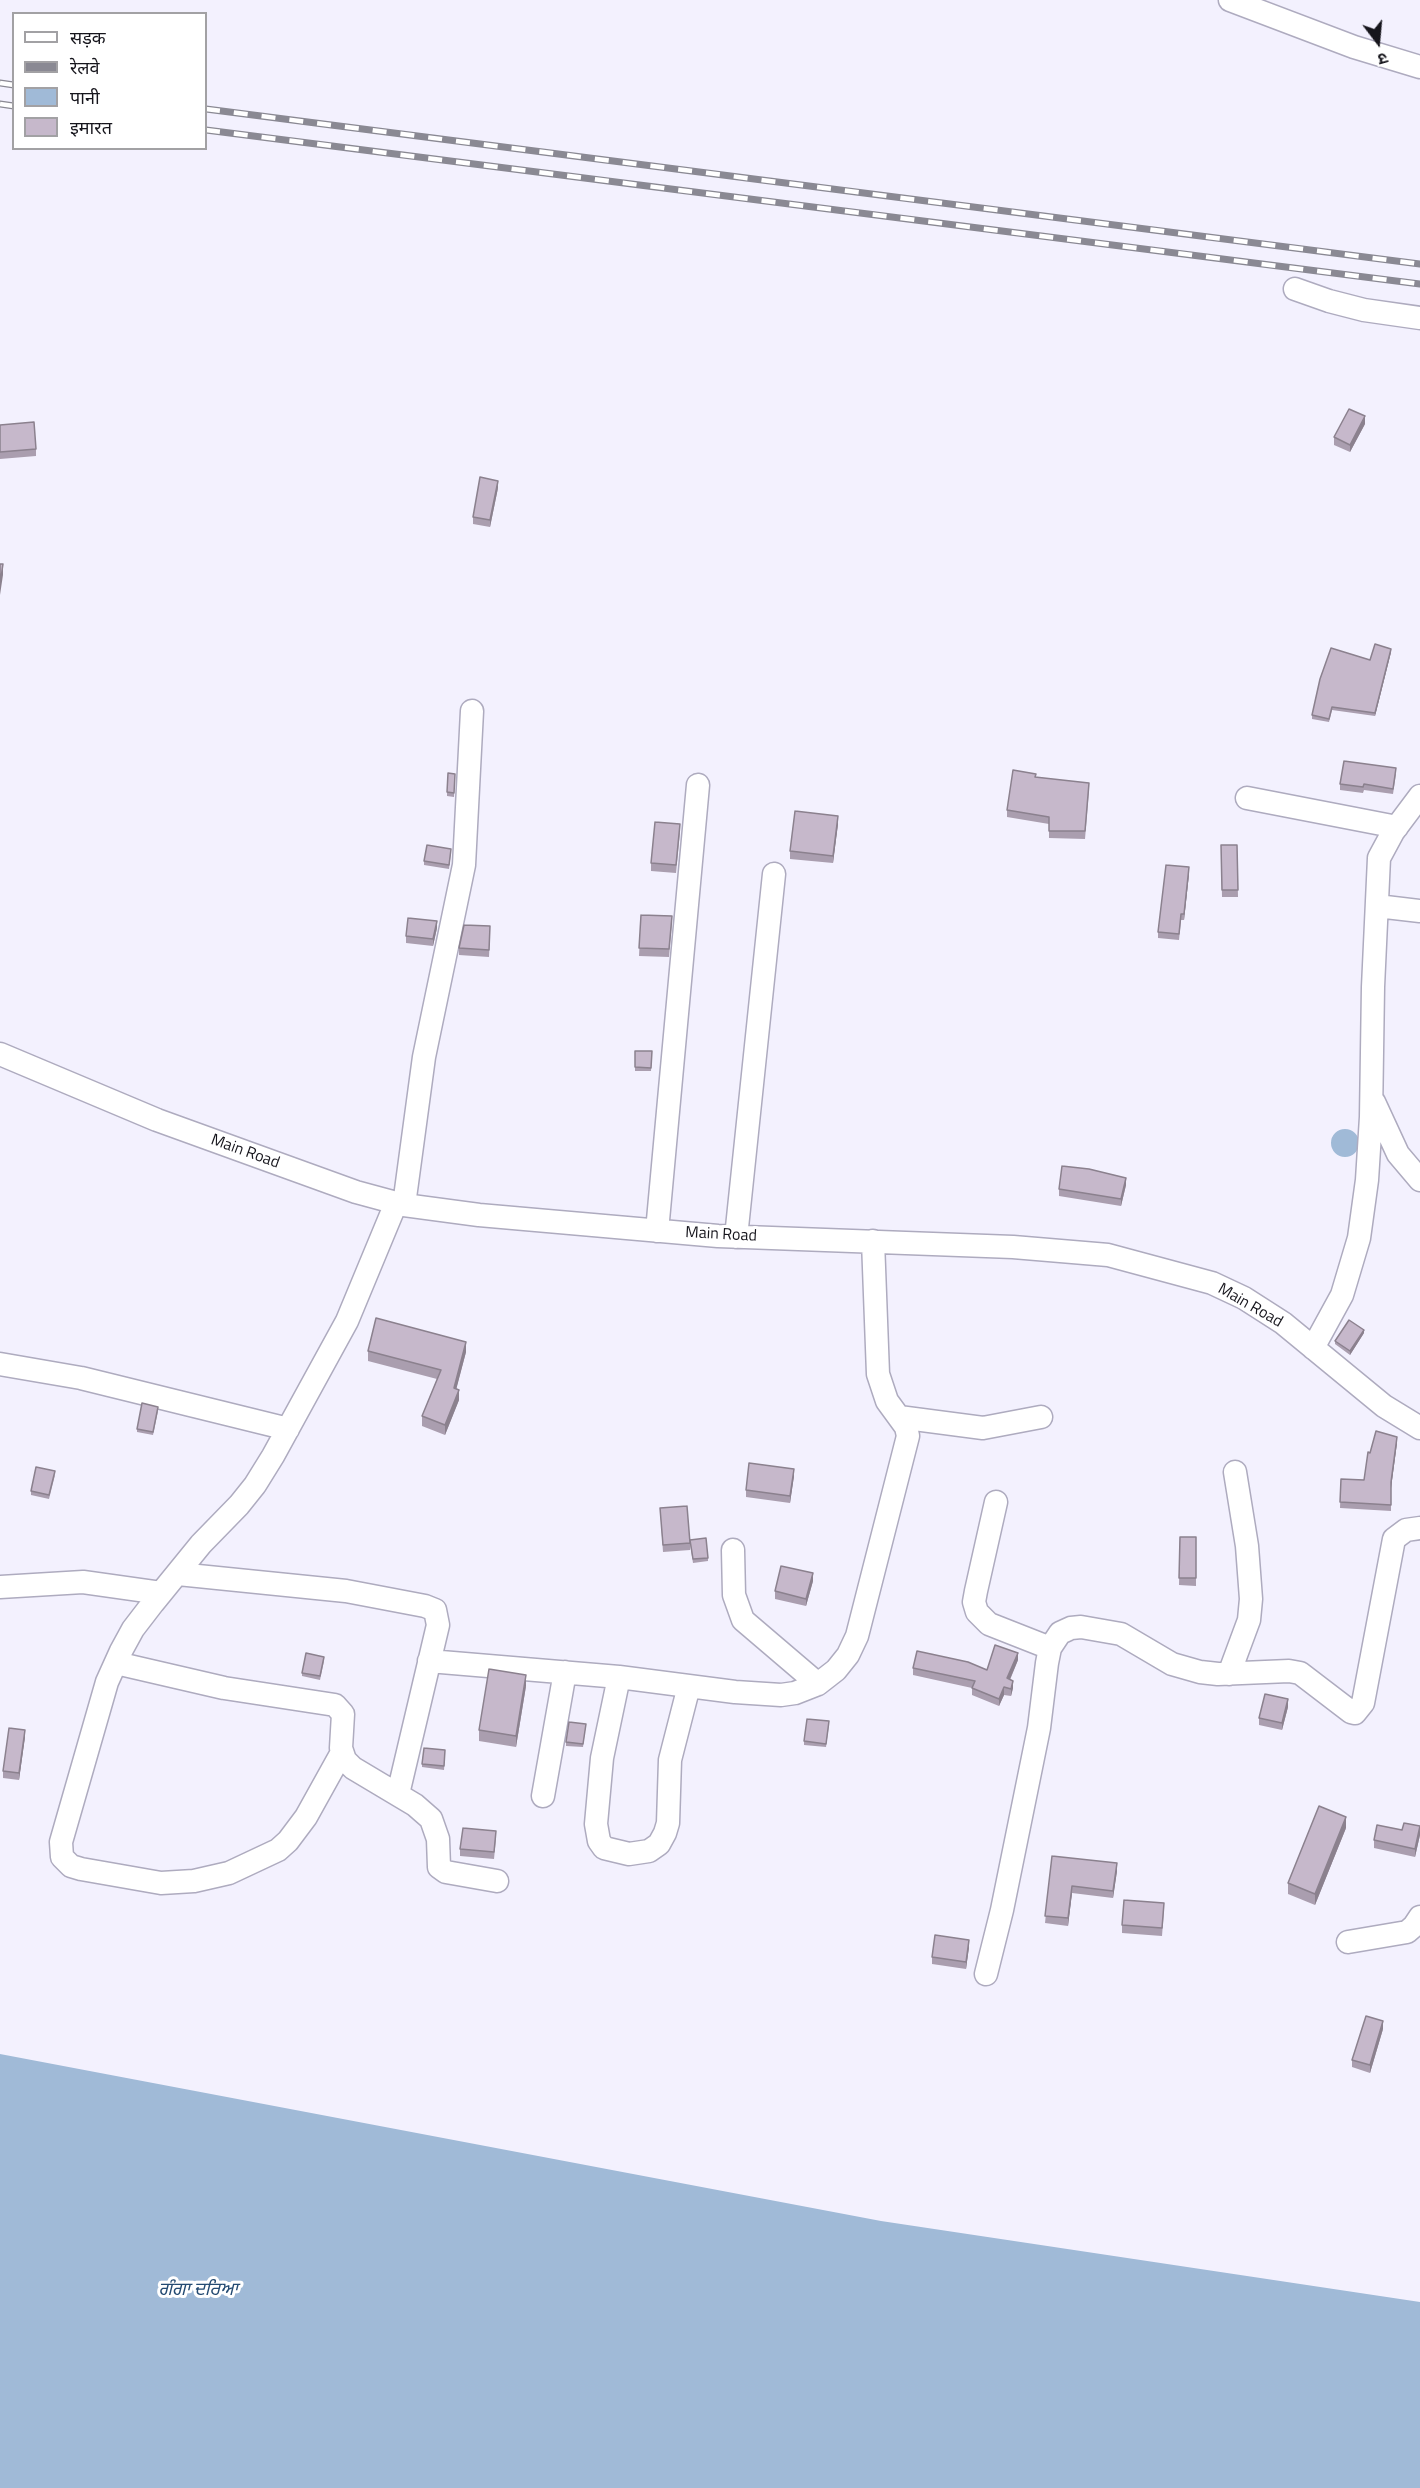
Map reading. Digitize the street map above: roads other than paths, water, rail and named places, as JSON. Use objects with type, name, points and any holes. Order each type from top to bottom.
[{"type":"street","points":[[1230,0],[1354,48],[1420,67]]},
{"type":"street","points":[[1295,289],[1329,302],[1364,310],[1420,318]]},
{"type":"street","points":[[116,1663],[224,1688],[335,1705],[340,1709],[343,1720],[341,1754],[306,1816],[288,1841],[278,1850],[229,1873],[194,1881],[161,1883],[71,1866],[62,1857],[61,1842],[107,1682],[116,1663],[133,1629],[201,1544],[255,1485],[347,1321],[400,1204],[424,1057],[464,865],[472,711]]},
{"type":"street","points":[[657,1231],[698,785]]},
{"type":"street","points":[[1313,1348],[1342,1295],[1359,1238],[1372,1098],[1379,858],[1396,827],[1420,796]]},
{"type":"street","points":[[1247,798],[1396,827]]},
{"type":"street","points":[[736,1237],[774,874]]},
{"type":"street","points":[[1377,906],[1420,911]]},
{"type":"street","name":"Main Road","points":[[0,1054],[157,1120],[356,1192],[400,1204],[479,1215],[736,1237],[1013,1247],[1108,1255],[1212,1283],[1244,1298],[1283,1323],[1384,1406],[1420,1428]]},
{"type":"street","points":[[1372,1098],[1398,1154],[1420,1180]]},
{"type":"street","points":[[429,1661],[619,1677],[781,1695],[795,1693],[818,1684],[836,1670],[848,1655],[857,1636],[869,1583],[907,1446],[906,1427],[887,1401],[878,1374],[873,1241]]},
{"type":"street","points":[[0,1364],[81,1378],[288,1429]]},
{"type":"street","points":[[899,1417],[983,1428],[1041,1417]]},
{"type":"street","points":[[1229,1674],[1249,1620],[1251,1599],[1247,1546],[1235,1472]]},
{"type":"street","points":[[996,1502],[974,1602],[977,1612],[989,1624],[1050,1648]]},
{"type":"street","points":[[986,1974],[1002,1910],[1039,1728],[1050,1648],[1055,1638],[1065,1629],[1082,1627],[1098,1629],[1128,1638],[1161,1659],[1185,1670],[1229,1674],[1289,1671],[1300,1673],[1351,1712],[1359,1711],[1363,1703],[1394,1539],[1406,1530],[1420,1528]]},
{"type":"street","points":[[733,1550],[734,1594],[743,1620],[818,1684]]},
{"type":"street","points":[[178,1574],[346,1591],[430,1608],[437,1614],[438,1619],[429,1661],[398,1794]]},
{"type":"street","points":[[0,1587],[83,1582],[161,1593]]},
{"type":"street","points":[[543,1796],[565,1672]]},
{"type":"street","points":[[619,1677],[602,1758],[596,1824],[599,1841],[603,1848],[629,1854],[650,1851],[659,1844],[665,1833],[668,1823],[670,1760],[689,1686]]},
{"type":"street","points":[[341,1754],[353,1768],[416,1805],[431,1819],[438,1839],[437,1860],[442,1870],[497,1881]]},
{"type":"street","points":[[1348,1942],[1407,1932],[1420,1917]]},
{"type":"water","points":[[1345,1129],[1355,1133],[1359,1143],[1355,1153],[1345,1157],[1335,1153],[1331,1143],[1335,1133]]},
{"type":"water","name":"ਗੰਗਾ ਦਰਿਆ","points":[[0,2054],[881,2221],[1420,2302],[1420,2488],[0,2488]]},
{"type":"railway","points":[[0,83],[12,85]]},
{"type":"railway","points":[[0,104],[12,106]]},
{"type":"railway","points":[[207,109],[1420,264]]},
{"type":"railway","points":[[207,130],[1420,284]]}]
